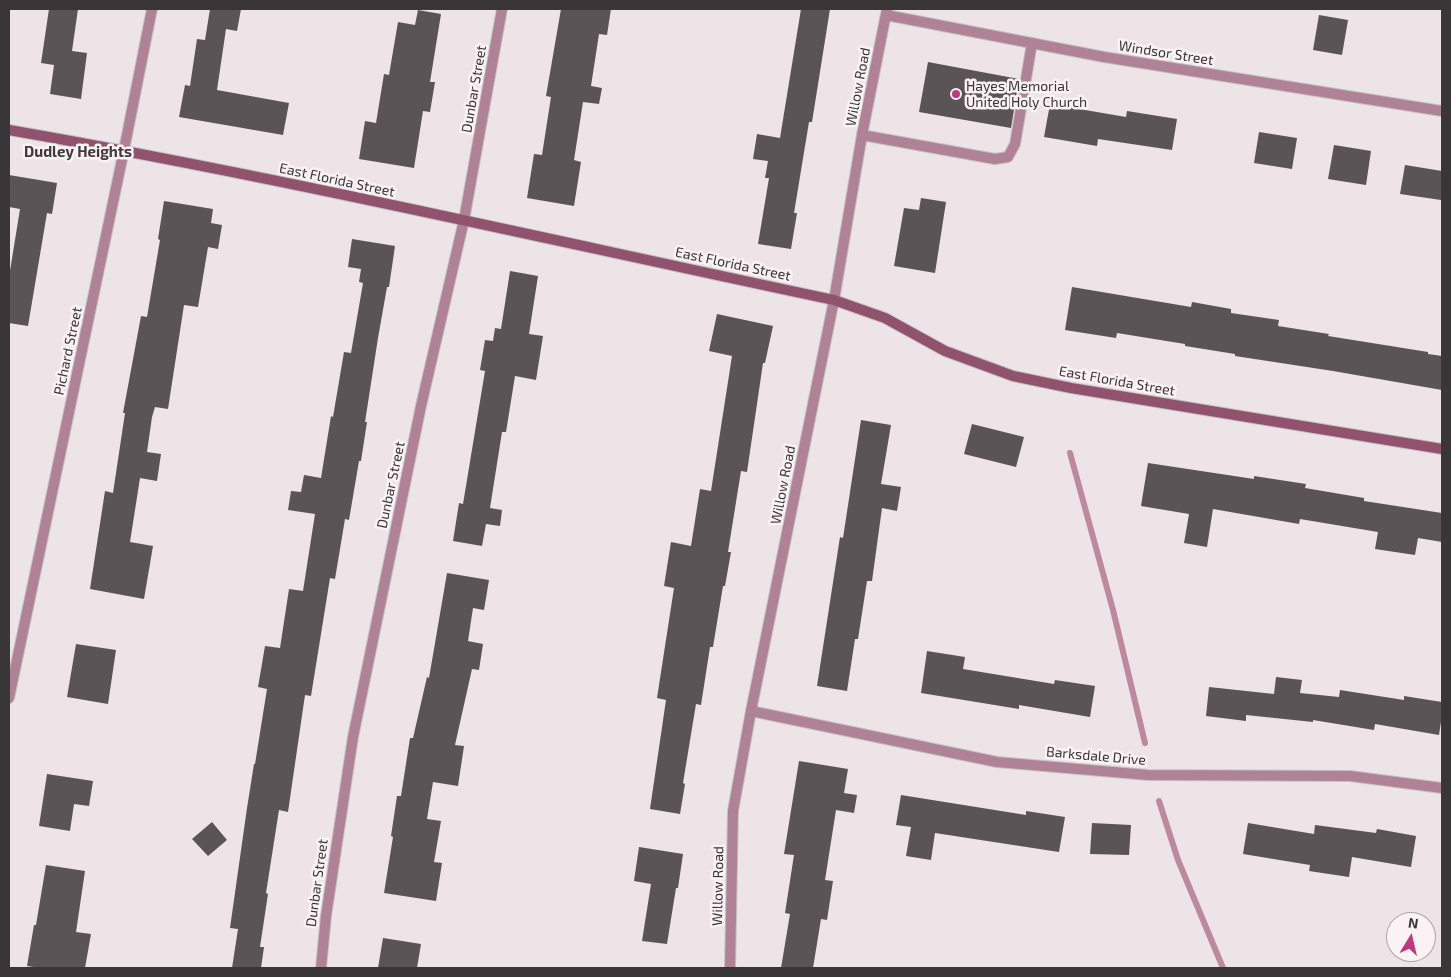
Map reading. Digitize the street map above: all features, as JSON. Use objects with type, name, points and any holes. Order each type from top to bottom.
[{"type":"main road","name":"East Florida Street","points":[[9,130],[124,150],[464,220],[834,300],[885,318],[945,351],[1013,376],[1071,388],[1442,449]]},
{"type":"street","name":"Pichard Street","points":[[9,698],[152,9]]},
{"type":"street","name":"Dunbar Street","points":[[321,968],[326,916],[354,737],[421,406],[464,220],[502,9]]},
{"type":"street","name":"Windsor Street","points":[[887,12],[1104,57],[1442,111]]},
{"type":"street","name":"Willow Road","points":[[730,968],[733,811],[751,711],[834,300],[862,135],[887,12]]},
{"type":"street","points":[[862,135],[995,159],[1008,157],[1015,144],[1032,43]]},
{"type":"street","name":"Barksdale Drive","points":[[751,711],[997,762],[1148,775],[1350,776],[1442,788]]},
{"type":"building","points":[[49,9],[78,9],[72,51],[87,53],[81,99],[50,94],[54,65],[41,63]]},
{"type":"building","points":[[210,9],[241,9],[237,31],[226,29],[217,90],[289,103],[283,135],[179,117],[185,85],[190,86],[197,39],[205,40]]},
{"type":"building","points":[[561,9],[611,9],[607,35],[599,34],[591,86],[602,88],[599,104],[583,102],[574,160],[581,162],[574,206],[527,198],[534,154],[542,155],[551,97],[546,96]]},
{"type":"building","points":[[801,9],[830,9],[812,122],[809,122],[794,213],[797,213],[791,249],[758,244],[769,178],[765,178],[768,161],[753,159],[757,134],[780,138]]},
{"type":"building","points":[[418,10],[441,14],[430,82],[435,82],[430,112],[423,111],[414,168],[359,159],[365,121],[376,123],[384,74],[389,75],[398,22],[415,25]]},
{"type":"building","points":[[1319,15],[1348,20],[1342,55],[1313,50]]},
{"type":"building","points":[[928,62],[1019,79],[1011,128],[919,112]]},
{"type":"building","points":[[1050,104],[1126,117],[1127,111],[1177,119],[1172,150],[1098,139],[1097,146],[1044,137]]},
{"type":"building","points":[[1259,132],[1297,138],[1292,169],[1254,163]]},
{"type":"building","points":[[1334,145],[1371,151],[1366,185],[1328,179]]},
{"type":"building","points":[[1405,165],[1442,171],[1441,200],[1400,194]]},
{"type":"building","points":[[9,175],[57,183],[52,214],[47,213],[28,326],[9,323],[9,277],[20,209],[9,207]]},
{"type":"building","points":[[921,198],[946,202],[935,273],[894,266],[904,208],[919,210]]},
{"type":"building","points":[[164,201],[213,209],[211,223],[222,225],[218,249],[208,247],[198,307],[184,305],[168,409],[155,407],[152,417],[147,452],[161,454],[157,481],[140,478],[130,542],[153,546],[144,599],[90,589],[105,491],[113,493],[125,413],[123,413],[141,316],[147,317],[160,240],[158,239]]},
{"type":"building","points":[[352,239],[395,246],[389,287],[387,287],[378,338],[361,461],[359,461],[349,520],[345,519],[335,579],[330,578],[311,696],[305,695],[288,812],[279,810],[266,893],[268,894],[260,947],[264,947],[261,968],[232,968],[238,929],[230,928],[247,808],[267,689],[258,687],[265,646],[280,648],[289,589],[303,591],[315,514],[288,510],[291,491],[301,492],[304,475],[321,478],[344,352],[351,353],[363,283],[359,282],[361,269],[348,267]]},
{"type":"building","points":[[510,271],[538,276],[529,334],[543,336],[536,380],[515,376],[506,432],[502,432],[490,508],[502,510],[500,526],[486,524],[482,546],[453,541],[459,503],[463,504],[485,371],[480,370],[485,340],[493,341],[495,328],[501,329]]},
{"type":"building","points":[[1072,287],[1191,307],[1192,302],[1231,309],[1231,313],[1279,320],[1278,326],[1428,352],[1428,354],[1442,356],[1442,390],[1235,356],[1235,354],[1185,346],[1185,344],[1117,333],[1116,338],[1065,330]]},
{"type":"building","points":[[717,314],[773,326],[765,363],[763,363],[747,472],[741,471],[728,552],[731,552],[725,586],[723,586],[713,647],[710,647],[701,705],[696,704],[680,814],[650,809],[666,700],[657,698],[674,588],[664,586],[671,542],[691,546],[700,489],[711,491],[732,356],[709,351]]},
{"type":"building","points":[[861,420],[891,425],[881,484],[901,487],[897,511],[882,508],[872,581],[867,581],[858,639],[855,639],[847,691],[817,686],[840,537],[843,538]]},
{"type":"building","points":[[972,424],[1024,437],[1016,467],[964,454]]},
{"type":"building","points":[[1148,463],[1254,479],[1254,476],[1306,484],[1305,488],[1364,498],[1364,501],[1442,513],[1442,542],[1418,538],[1415,555],[1375,549],[1378,532],[1300,519],[1299,524],[1213,509],[1207,547],[1184,543],[1189,514],[1141,506]]},
{"type":"building","points":[[447,573],[489,580],[484,610],[473,608],[468,641],[483,644],[479,670],[472,669],[455,745],[464,746],[458,786],[433,782],[427,819],[441,821],[434,862],[442,863],[436,901],[384,893],[397,796],[401,796],[410,738],[413,738],[427,677],[429,678]]},
{"type":"building","points":[[76,644],[116,650],[108,704],[67,697]]},
{"type":"building","points":[[927,651],[965,657],[963,669],[1054,684],[1055,680],[1095,686],[1090,717],[1019,705],[1019,709],[921,693]]},
{"type":"building","points":[[1276,677],[1302,680],[1300,693],[1339,697],[1340,690],[1404,700],[1404,696],[1442,702],[1439,735],[1375,724],[1374,730],[1313,720],[1313,722],[1246,715],[1246,721],[1206,716],[1209,687],[1274,694]]},
{"type":"building","points":[[799,761],[848,769],[844,793],[857,795],[854,813],[836,810],[825,880],[833,881],[827,920],[821,919],[813,968],[781,968],[790,914],[785,913],[794,855],[784,854]]},
{"type":"building","points":[[47,774],[93,781],[89,806],[74,804],[70,831],[39,826]]},
{"type":"building","points":[[901,795],[1026,815],[1026,811],[1065,817],[1059,852],[935,833],[931,860],[906,856],[911,827],[896,825]]},
{"type":"building","points":[[212,822],[227,840],[208,856],[192,839]]},
{"type":"building","points":[[1092,823],[1131,825],[1129,855],[1090,854]]},
{"type":"building","points":[[1248,823],[1314,834],[1315,825],[1376,833],[1377,829],[1416,836],[1411,867],[1352,857],[1349,877],[1309,871],[1310,865],[1243,854]]},
{"type":"building","points":[[639,847],[683,854],[667,944],[642,941],[651,884],[634,881]]},
{"type":"building","points":[[46,865],[85,871],[76,932],[91,934],[85,968],[40,968],[27,966]]},
{"type":"building","points":[[383,938],[421,944],[417,968],[378,968]]},
{"type":"waterway","points":[[1070,453],[1113,610],[1145,743]]},
{"type":"waterway","points":[[1159,801],[1178,860],[1223,968]]},
{"type":"place","name":"Hayes Memorial United Holy Church","points":[[956,94]]},
{"type":"district","name":"Dudley Heights","points":[[78,152]]}]
